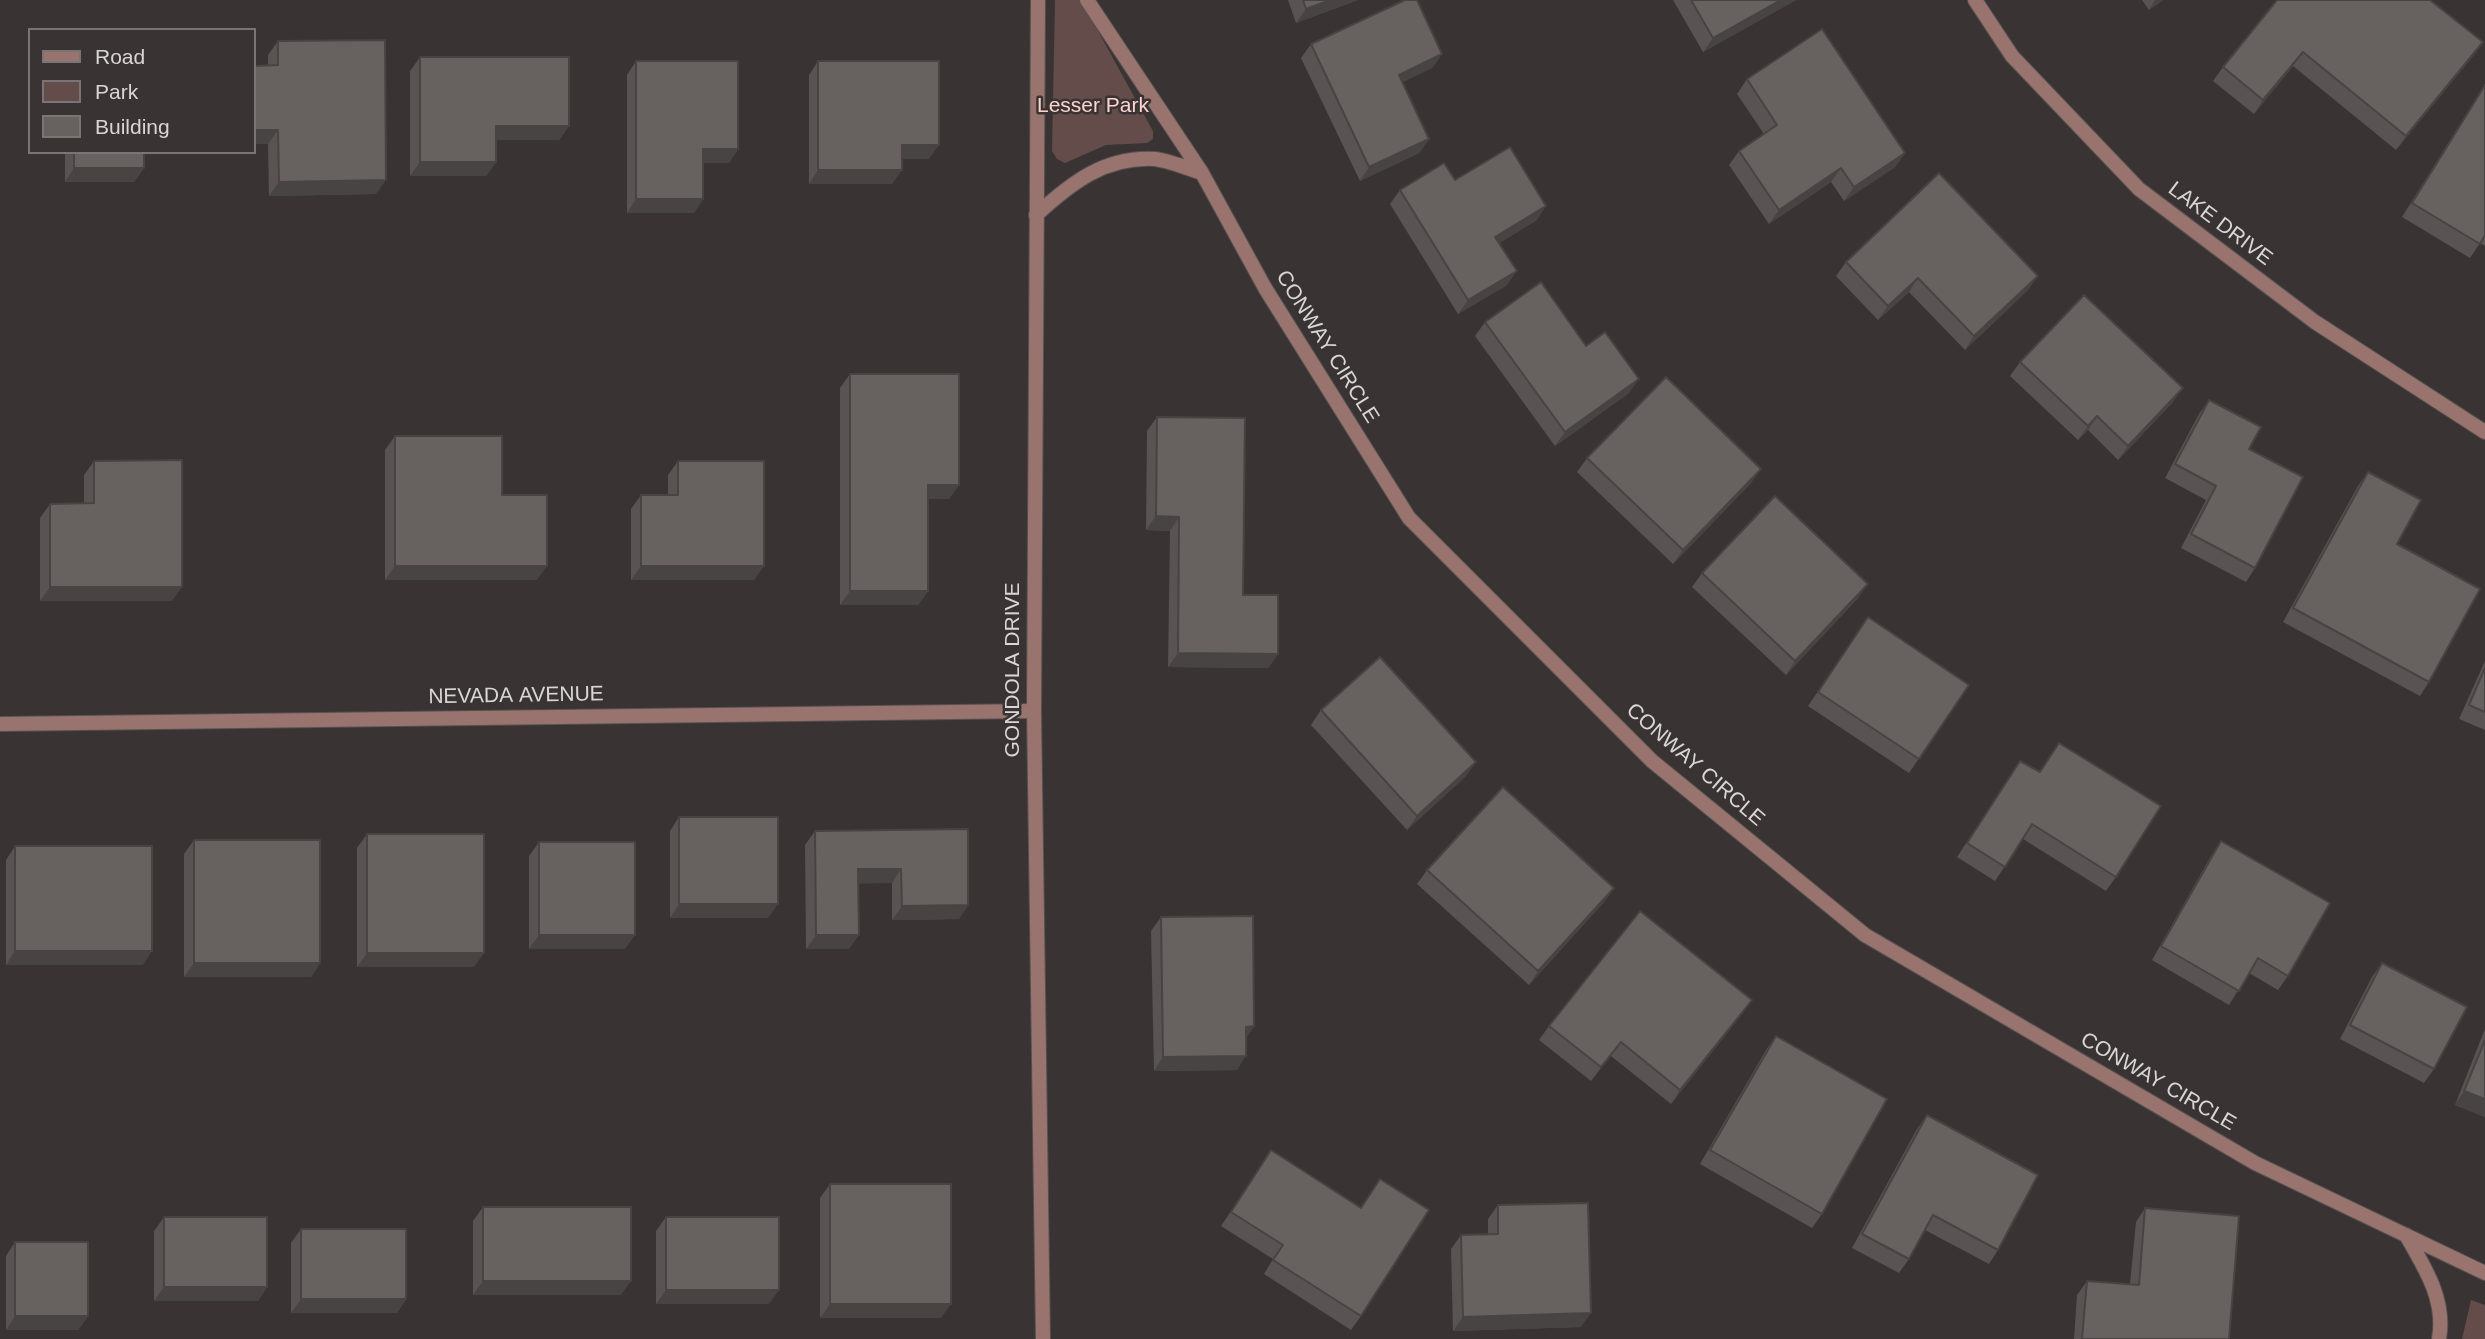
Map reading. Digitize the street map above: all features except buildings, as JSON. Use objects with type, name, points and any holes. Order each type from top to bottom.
[{"type":"street","name":"GONDOLA DRIVE","points":[[1038,0],[1034,710],[1043,1339]]},
{"type":"street","name":"CONWAY CIRCLE","points":[[1087,0],[1202,173],[1265,288],[1409,518],[1652,761],[1865,934],[2255,1163],[2485,1273]]},
{"type":"street","name":"LAKE DRIVE","points":[[1975,0],[2012,56],[2139,189],[2315,322],[2485,432]]},
{"type":"street","points":[[1037,215],[1071,183],[1112,163],[1156,159],[1202,173]]},
{"type":"street","name":"NEVADA AVENUE","points":[[0,724],[1034,710]]},
{"type":"street","points":[[2406,1235],[2434,1283],[2441,1327],[2439,1339]]},
{"type":"green space","name":"Lesser Park","points":[[1055,0],[1081,0],[1153,131],[1153,139],[1147,143],[1106,145],[1065,163],[1057,159],[1052,151]]},
{"type":"green space","points":[[2471,1300],[2485,1305],[2485,1339],[2462,1339]]}]
